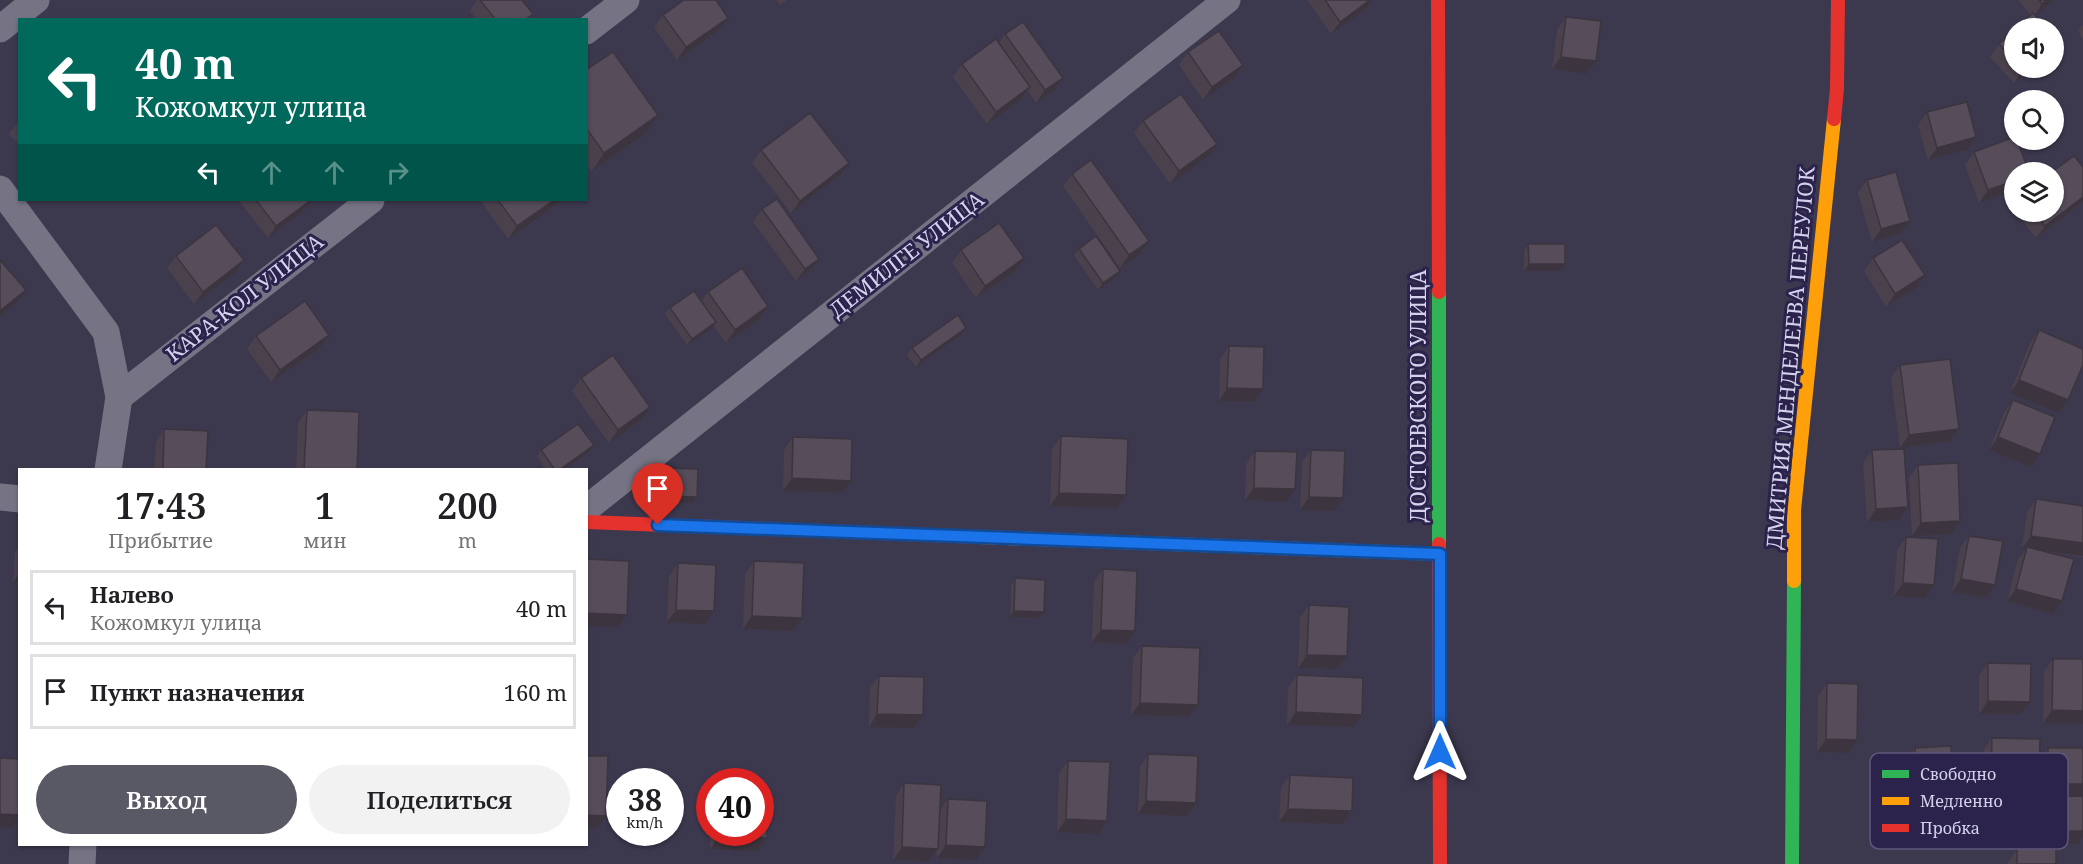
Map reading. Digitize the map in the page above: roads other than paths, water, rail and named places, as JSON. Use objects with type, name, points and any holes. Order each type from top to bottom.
[{"type":"street","points":[[0,29],[36,0]]},
{"type":"street","points":[[588,29],[626,0]]},
{"type":"street","name":"ДЕМИЛГЕ УЛИЦА","points":[[588,507],[1227,0]]},
{"type":"street","name":"ДОСТОЕВСКОГО УЛИЦА","points":[[1438,0],[1440,864]]},
{"type":"street","name":"ДМИТРИЯ МЕНДЕЛЕЕВА ПЕРЕУЛОК","points":[[1792,864],[1794,510],[1837,89],[1838,0]]},
{"type":"street","points":[[0,189],[106,332],[119,397],[108,468]]},
{"type":"street","name":"КАРА-КОЛ УЛИЦА","points":[[119,397],[370,201]]},
{"type":"street","points":[[0,497],[18,499]]},
{"type":"street","points":[[588,522],[1440,554]]},
{"type":"street","points":[[82,864],[83,846]]}]
